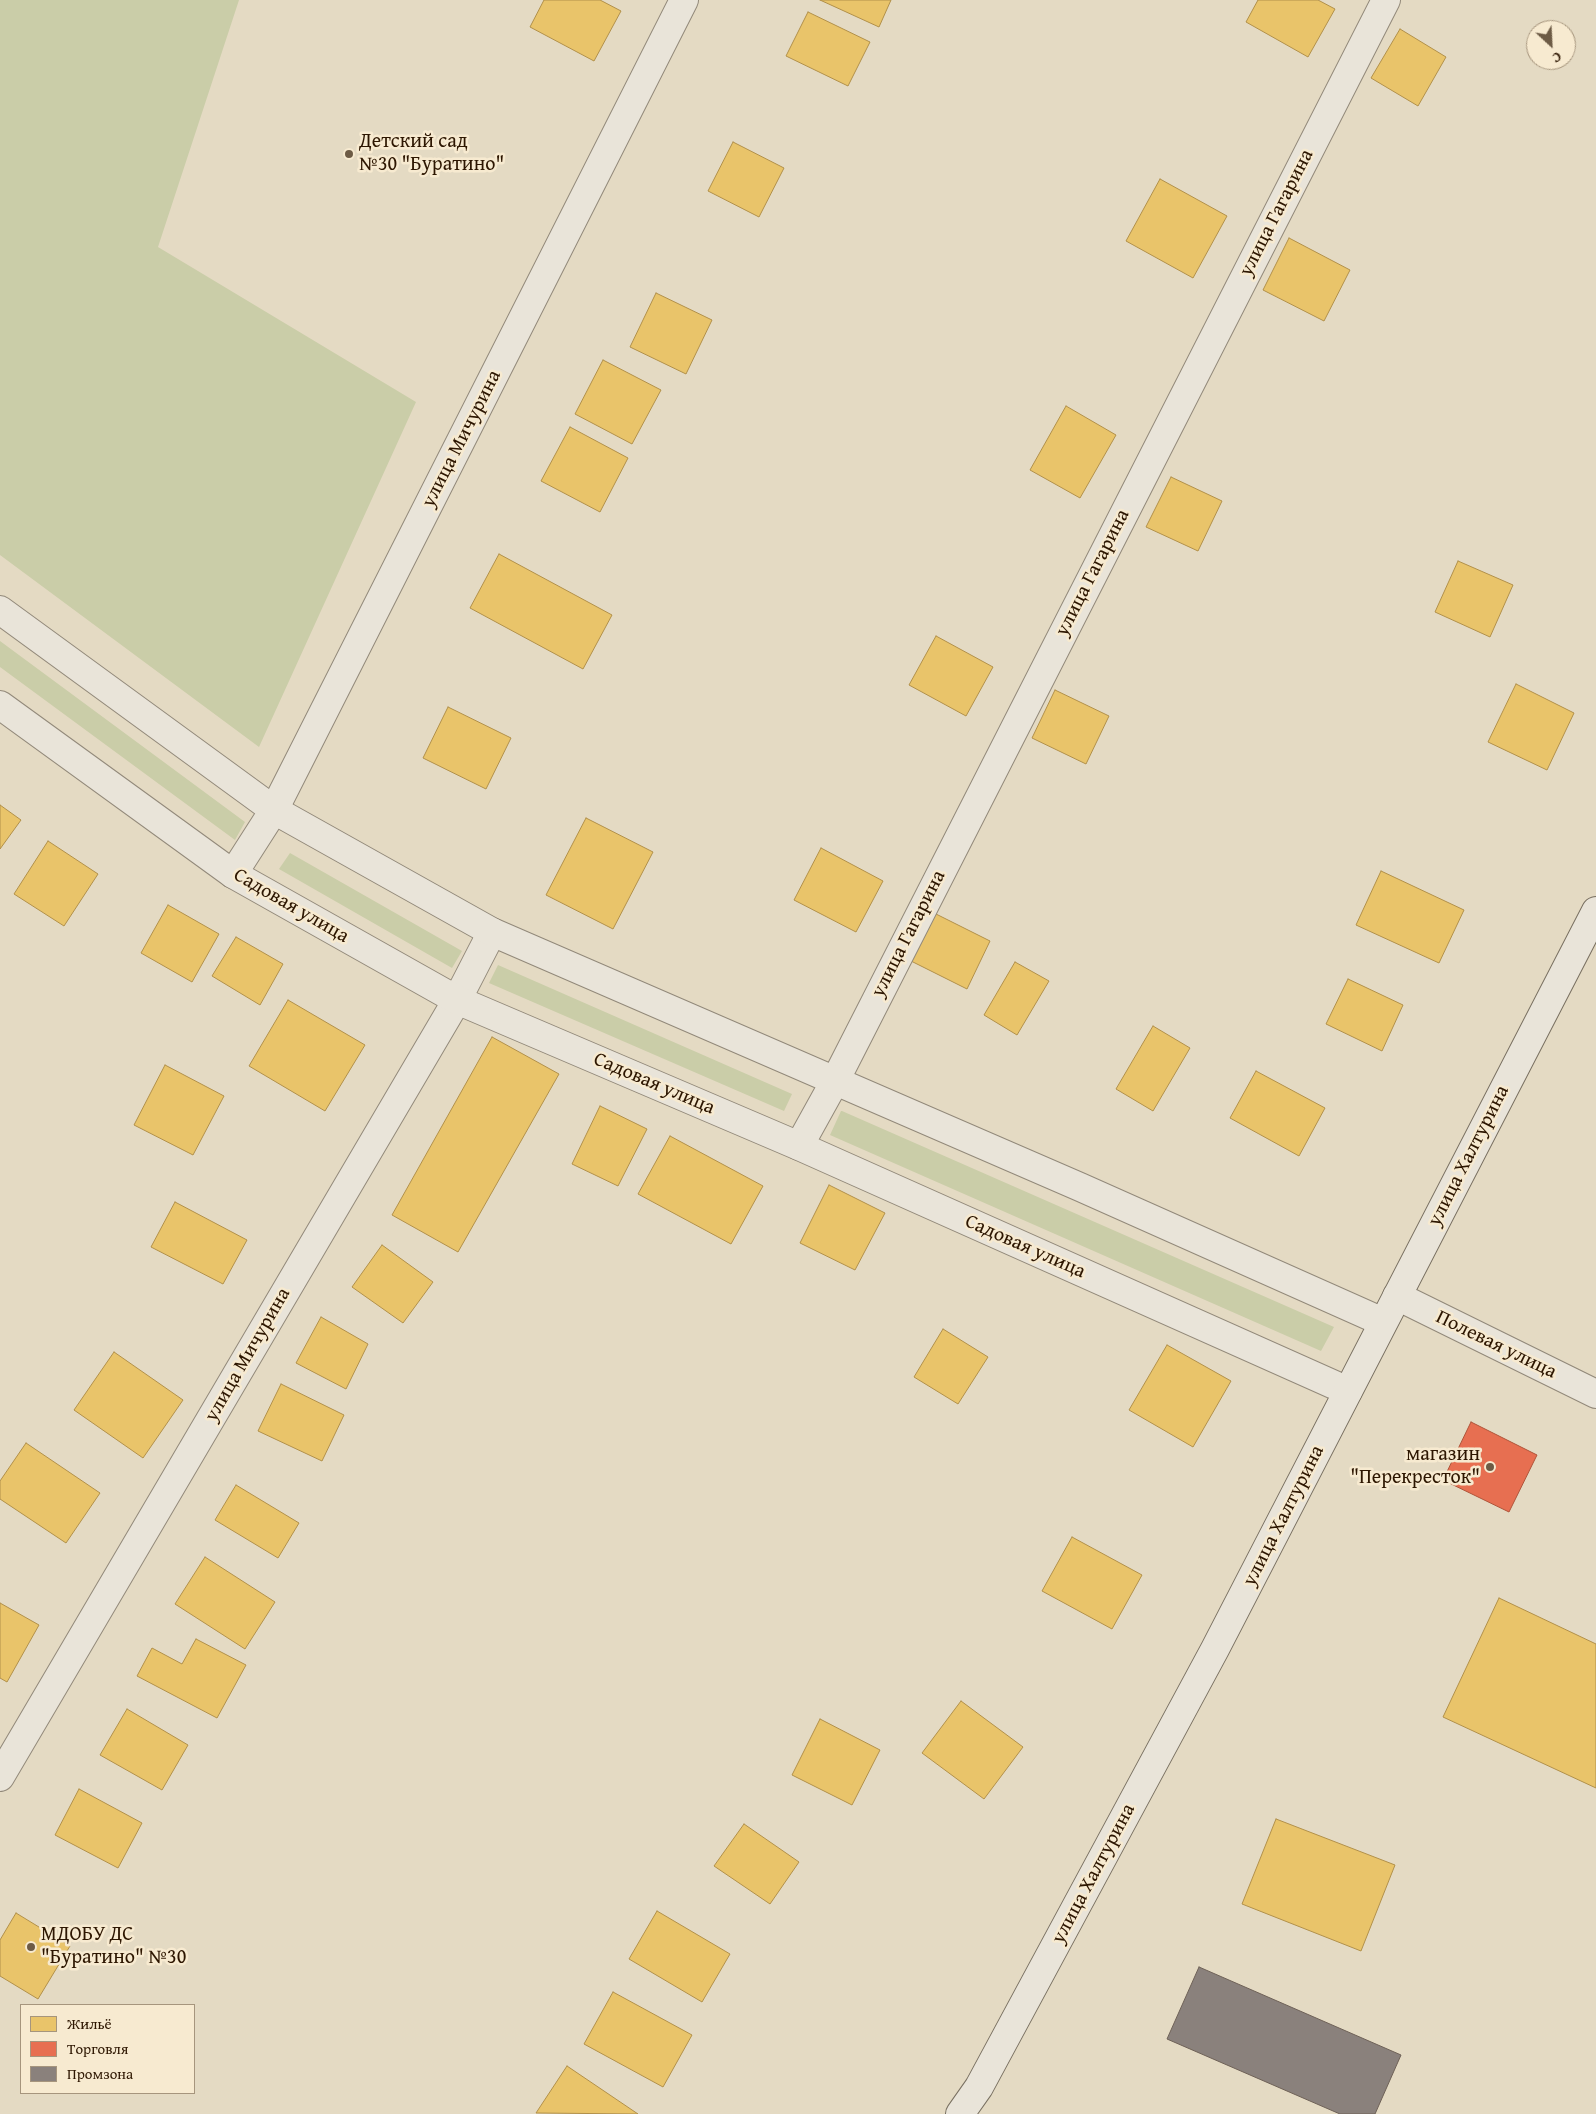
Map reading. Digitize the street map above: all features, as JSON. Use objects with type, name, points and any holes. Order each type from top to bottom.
[{"type":"street","name":"улица Мичурина","points":[[233,874],[274,810],[684,0]]},
{"type":"street","name":"улица Гагарина","points":[[799,1146],[834,1081],[1386,0]]},
{"type":"street","points":[[0,610],[274,810],[492,932],[1080,1187],[1384,1322]]},
{"type":"street","name":"Садовая улица","points":[[0,705],[233,874],[457,1000],[799,1146],[1348,1391]]},
{"type":"street","name":"улица Халтурина","points":[[960,2114],[979,2087],[1211,1658],[1596,911]]},
{"type":"street","name":"улица Мичурина","points":[[0,1777],[457,1000],[492,932]]},
{"type":"street","name":"Полевая улица","points":[[1397,1296],[1596,1394]]},
{"type":"green space","points":[[0,0],[239,0],[158,247],[416,402],[259,747],[0,555]]},
{"type":"green space","points":[[0,641],[245,822],[235,840],[0,667]]},
{"type":"green space","points":[[290,853],[462,951],[452,968],[279,869]]},
{"type":"green space","points":[[498,965],[792,1094],[784,1111],[489,983]]},
{"type":"green space","points":[[841,1111],[1334,1327],[1321,1351],[830,1135]]},
{"type":"building: Жильё","points":[[544,0],[600,0],[621,11],[594,61],[530,27]]},
{"type":"building: Жильё","points":[[820,0],[891,0],[879,27]]},
{"type":"building: Жильё","points":[[1258,0],[1318,0],[1335,9],[1308,57],[1246,22]]},
{"type":"building: Жильё","points":[[808,12],[870,42],[848,86],[786,56]]},
{"type":"building: Жильё","points":[[1400,29],[1446,57],[1418,106],[1371,78]]},
{"type":"building: Жильё","points":[[733,142],[784,168],[759,217],[708,191]]},
{"type":"building: Жильё","points":[[1160,179],[1227,216],[1193,278],[1126,241]]},
{"type":"building: Жильё","points":[[1289,238],[1350,270],[1324,321],[1263,290]]},
{"type":"building: Жильё","points":[[656,293],[712,320],[686,374],[630,347]]},
{"type":"building: Жильё","points":[[603,360],[661,390],[632,444],[575,414]]},
{"type":"building: Жильё","points":[[1066,406],[1116,435],[1080,498],[1030,470]]},
{"type":"building: Жильё","points":[[570,427],[628,458],[600,512],[541,481]]},
{"type":"building: Жильё","points":[[1171,477],[1222,501],[1198,551],[1146,527]]},
{"type":"building: Жильё","points":[[499,554],[612,615],[583,669],[470,608]]},
{"type":"building: Жильё","points":[[1458,561],[1513,585],[1490,637],[1435,612]]},
{"type":"building: Жильё","points":[[936,636],[993,667],[966,716],[909,685]]},
{"type":"building: Жильё","points":[[1516,684],[1574,713],[1547,770],[1488,742]]},
{"type":"building: Жильё","points":[[1055,690],[1109,716],[1086,764],[1032,738]]},
{"type":"building: Жильё","points":[[448,707],[511,738],[486,789],[423,758]]},
{"type":"building: Жильё","points":[[0,805],[21,820],[0,849]]},
{"type":"building: Жильё","points":[[586,818],[653,852],[613,929],[546,895]]},
{"type":"building: Жильё","points":[[48,841],[98,874],[64,926],[14,894]]},
{"type":"building: Жильё","points":[[821,848],[883,881],[856,932],[794,900]]},
{"type":"building: Жильё","points":[[1381,871],[1464,910],[1439,963],[1356,925]]},
{"type":"building: Жильё","points":[[168,905],[219,934],[192,982],[141,953]]},
{"type":"building: Жильё","points":[[932,912],[990,941],[967,989],[909,960]]},
{"type":"building: Жильё","points":[[236,937],[283,964],[260,1005],[212,976]]},
{"type":"building: Жильё","points":[[1015,962],[1049,981],[1017,1035],[984,1015]]},
{"type":"building: Жильё","points":[[1348,979],[1403,1005],[1382,1051],[1326,1024]]},
{"type":"building: Жильё","points":[[288,1000],[365,1045],[325,1111],[249,1066]]},
{"type":"building: Жильё","points":[[1153,1026],[1190,1048],[1153,1111],[1116,1089]]},
{"type":"building: Жильё","points":[[492,1037],[559,1074],[458,1252],[392,1215]]},
{"type":"building: Жильё","points":[[165,1065],[224,1096],[193,1155],[134,1125]]},
{"type":"building: Жильё","points":[[1256,1071],[1325,1108],[1299,1156],[1230,1118]]},
{"type":"building: Жильё","points":[[600,1106],[647,1129],[618,1186],[572,1164]]},
{"type":"building: Жильё","points":[[670,1136],[763,1186],[731,1244],[638,1194]]},
{"type":"building: Жильё","points":[[829,1185],[885,1213],[855,1270],[800,1243]]},
{"type":"building: Жильё","points":[[175,1202],[247,1240],[223,1284],[151,1247]]},
{"type":"building: Жильё","points":[[382,1245],[433,1282],[403,1323],[352,1287]]},
{"type":"building: Жильё","points":[[321,1317],[368,1344],[346,1389],[296,1363]]},
{"type":"building: Жильё","points":[[943,1329],[988,1357],[958,1404],[914,1377]]},
{"type":"building: Жильё","points":[[1167,1345],[1231,1381],[1193,1447],[1129,1410]]},
{"type":"building: Жильё","points":[[114,1352],[183,1400],[143,1458],[74,1410]]},
{"type":"building: Жильё","points":[[281,1384],[344,1415],[322,1461],[258,1431]]},
{"type":"building: Жильё","points":[[26,1443],[100,1493],[66,1543],[0,1499],[0,1481]]},
{"type":"building: Жильё","points":[[236,1485],[299,1523],[278,1558],[215,1520]]},
{"type":"building: Жильё","points":[[1072,1537],[1142,1575],[1112,1629],[1042,1591]]},
{"type":"building: Жильё","points":[[205,1557],[275,1602],[245,1649],[175,1604]]},
{"type":"building: Жильё","points":[[1499,1598],[1596,1644],[1596,1788],[1443,1717]]},
{"type":"building: Жильё","points":[[0,1603],[39,1625],[7,1682],[0,1678]]},
{"type":"building: Жильё","points":[[196,1639],[246,1665],[217,1718],[137,1676],[152,1648],[182,1664]]},
{"type":"building: Жильё","points":[[961,1701],[1023,1747],[984,1799],[922,1753]]},
{"type":"building: Жильё","points":[[127,1709],[188,1745],[162,1790],[100,1755]]},
{"type":"building: Жильё","points":[[820,1719],[880,1750],[852,1805],[792,1775]]},
{"type":"building: Жильё","points":[[79,1789],[142,1823],[118,1868],[55,1835]]},
{"type":"building: Жильё","points":[[1276,1819],[1395,1865],[1361,1951],[1242,1904]]},
{"type":"building: Жильё","points":[[744,1824],[799,1862],[770,1904],[714,1866]]},
{"type":"building: Жильё","points":[[657,1911],[730,1954],[702,2002],[629,1959]]},
{"type":"building: Жильё","points":[[16,1913],[70,1946],[38,1999],[0,1976],[0,1940]]},
{"type":"building: Жильё","points":[[613,1992],[692,2035],[663,2087],[584,2044]]},
{"type":"building: Жильё","points":[[567,2066],[638,2114],[536,2113]]},
{"type":"building: Торговля","name":"магазин \"Перекресток\"","points":[[1471,1422],[1537,1455],[1509,1512],[1443,1480]]},
{"type":"building: Промзона","points":[[1199,1967],[1401,2055],[1375,2114],[1340,2114],[1167,2039]]},
{"type":"place","name":"Детский сад №30 \"Буратино\"","points":[[349,154]]},
{"type":"place","name":"магазин \"Перекресток\"","points":[[1490,1467]]},
{"type":"place","name":"МДОБУ ДС \"Буратино\" №30","points":[[31,1947]]}]
